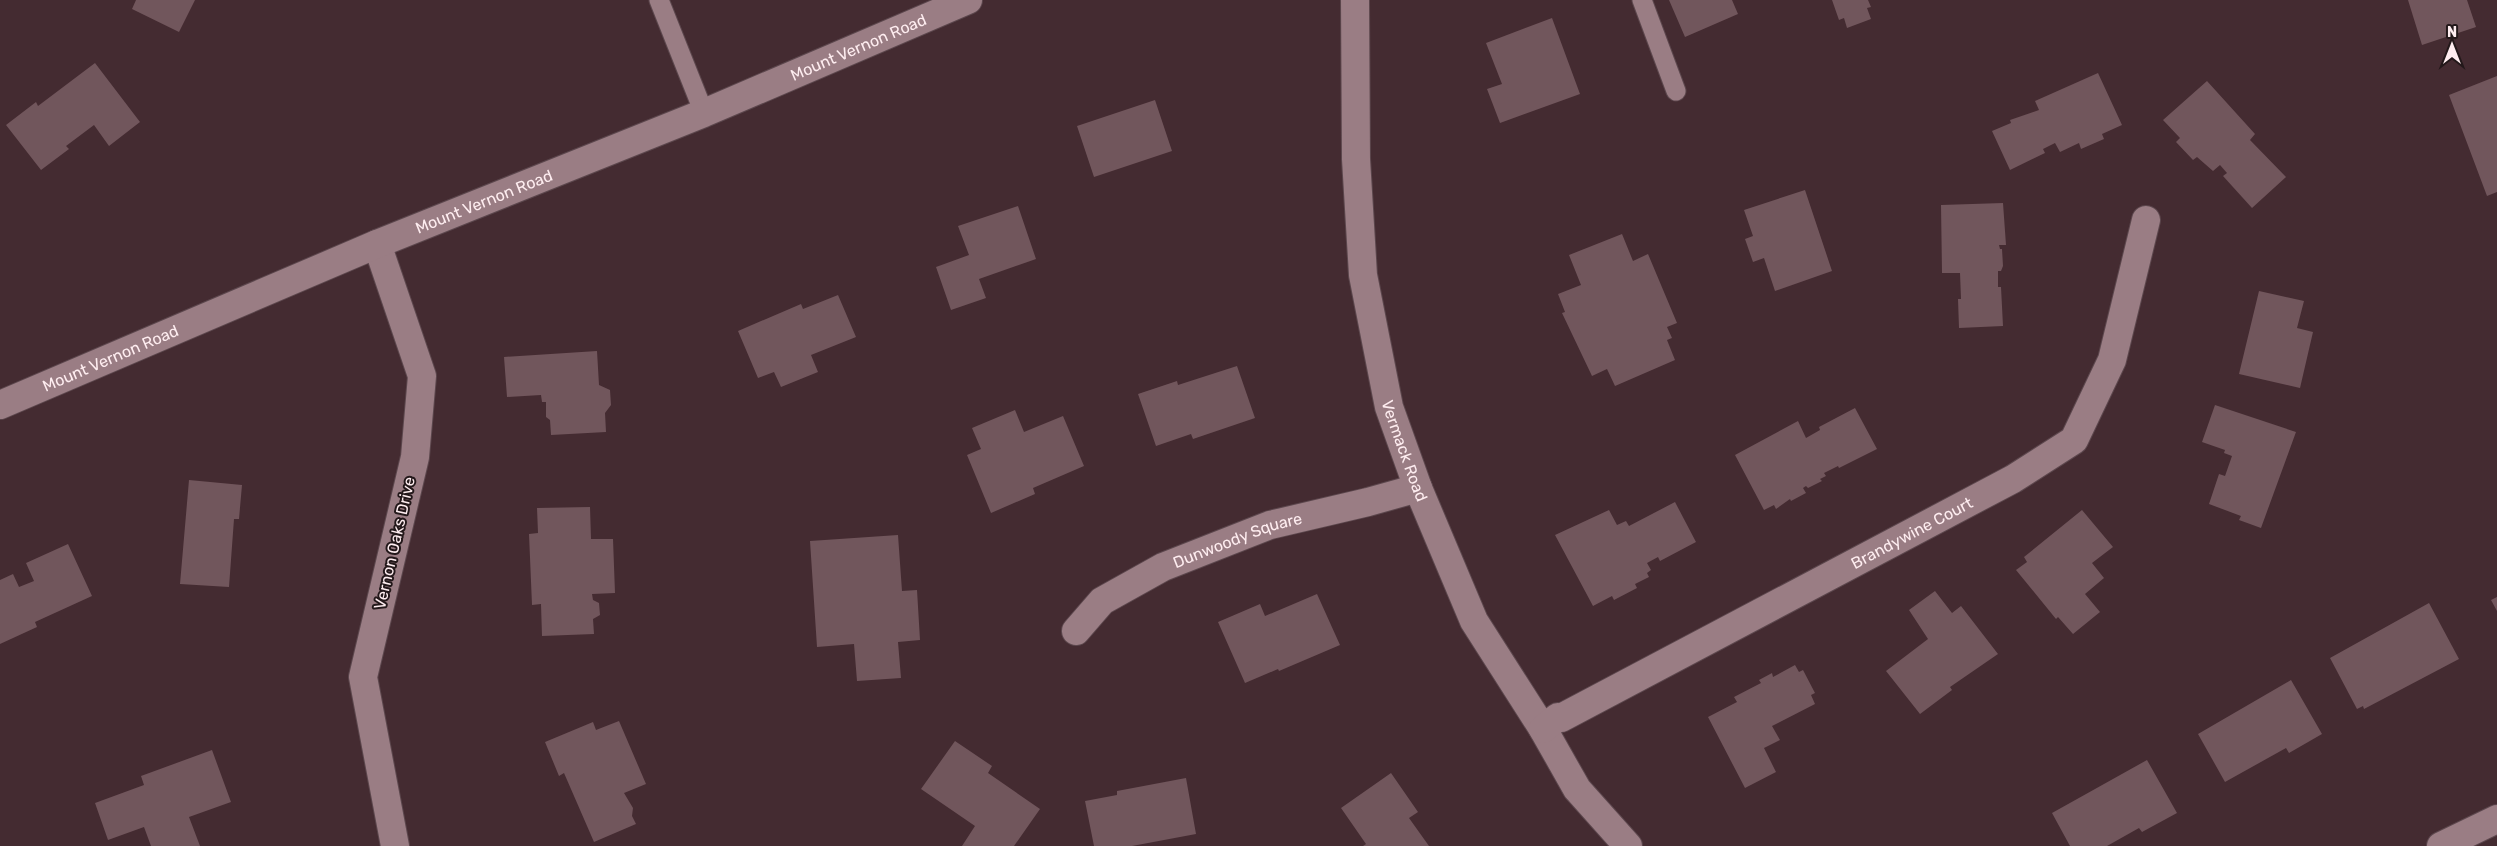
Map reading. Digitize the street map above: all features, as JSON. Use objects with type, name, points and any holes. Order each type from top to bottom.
[{"type":"street","name":"Mount Vernon Road","points":[[0,405],[377,244],[704,113],[968,0]]},
{"type":"street","name":"Vermack Road","points":[[1355,0],[1356,159],[1362,275],[1389,407],[1418,488],[1474,621],[1543,729],[1577,789],[1628,846]]},
{"type":"street","name":"Brandywine Court","points":[[1543,729],[1558,717],[1562,718],[2013,478],[2074,440],[2112,360],[2146,220]]},
{"type":"street","name":"Vernon Oaks Drive","points":[[377,244],[422,376],[414,457],[363,677],[395,846]]},
{"type":"street","name":"Dunwoody Square","points":[[1076,631],[1102,601],[1163,568],[1270,524],[1368,502],[1418,488]]},
{"type":"street","points":[[2440,846],[2497,819]]},
{"type":"lane","points":[[659,0],[704,113]]},
{"type":"lane","points":[[1642,0],[1676,91]]},
{"type":"building","points":[[136,0],[195,0],[179,32],[132,9]]},
{"type":"building","points":[[1669,0],[1732,0],[1738,14],[1685,37]]},
{"type":"building","points":[[1832,0],[1868,0],[1871,7],[1867,8],[1871,19],[1847,28],[1844,18],[1839,20]]},
{"type":"building","points":[[2408,0],[2467,0],[2476,27],[2422,45]]},
{"type":"building","points":[[1552,18],[1580,94],[1500,123],[1487,89],[1502,84],[1486,43]]},
{"type":"building","points":[[95,63],[140,122],[109,146],[94,125],[66,146],[69,149],[41,170],[6,125],[36,102],[38,106]]},
{"type":"building","points":[[2098,73],[2122,125],[2102,134],[2104,139],[2081,149],[2079,143],[2060,152],[2055,143],[2043,149],[2045,153],[2010,170],[1992,131],[2011,123],[2010,120],[2039,110],[2035,101]]},
{"type":"building","points":[[2497,76],[2497,192],[2487,196],[2449,95]]},
{"type":"building","points":[[2207,81],[2255,134],[2250,140],[2286,177],[2252,208],[2223,176],[2227,173],[2220,165],[2213,171],[2197,157],[2193,160],[2176,142],[2180,138],[2163,120]]},
{"type":"building","points":[[1155,100],[1172,151],[1094,177],[1077,126]]},
{"type":"building","points":[[1805,190],[1832,271],[1775,291],[1764,258],[1753,262],[1745,239],[1753,236],[1744,210]]},
{"type":"building","points":[[2003,203],[2006,245],[1999,245],[2000,249],[2002,249],[2003,266],[2001,271],[1998,271],[1998,287],[2001,287],[2003,326],[1959,328],[1958,299],[1961,299],[1960,273],[1942,273],[1941,205]]},
{"type":"building","points":[[1018,206],[1036,259],[979,279],[986,298],[951,310],[936,267],[969,255],[958,226]]},
{"type":"building","points":[[1622,234],[1633,261],[1648,254],[1677,323],[1667,327],[1672,338],[1667,340],[1675,360],[1615,386],[1607,369],[1592,376],[1562,313],[1565,312],[1558,294],[1581,285],[1569,255]]},
{"type":"building","points":[[2259,291],[2304,301],[2297,328],[2313,332],[2300,388],[2239,374]]},
{"type":"building","points":[[838,295],[856,337],[811,355],[818,372],[781,387],[774,372],[758,378],[738,331],[801,304],[803,309]]},
{"type":"building","points":[[597,351],[599,385],[610,390],[611,405],[605,413],[606,432],[551,435],[550,420],[546,417],[546,402],[542,402],[541,395],[507,397],[504,357]]},
{"type":"building","points":[[1237,366],[1255,418],[1193,439],[1191,434],[1156,446],[1138,394],[1177,381],[1178,385]]},
{"type":"building","points":[[2215,405],[2296,432],[2261,528],[2239,520],[2241,516],[2209,504],[2219,474],[2225,476],[2232,456],[2224,453],[2225,450],[2202,442]]},
{"type":"building","points":[[1855,408],[1877,449],[1839,468],[1838,466],[1824,473],[1826,476],[1820,479],[1822,481],[1808,488],[1806,486],[1803,488],[1806,493],[1791,501],[1790,499],[1776,509],[1774,505],[1764,510],[1735,455],[1798,421],[1806,438],[1820,430],[1819,427]]},
{"type":"building","points":[[1015,410],[1024,432],[1063,416],[1084,466],[1033,488],[1035,494],[991,513],[967,455],[981,449],[972,428]]},
{"type":"building","points":[[189,480],[242,485],[239,519],[234,519],[229,587],[180,584]]},
{"type":"building","points":[[1675,502],[1696,542],[1660,561],[1658,557],[1647,563],[1651,570],[1647,573],[1649,577],[1635,584],[1637,588],[1614,600],[1612,596],[1593,606],[1555,535],[1609,510],[1617,525],[1626,521],[1629,526]]},
{"type":"building","points":[[590,507],[591,539],[613,539],[615,593],[592,594],[593,600],[599,603],[600,615],[593,619],[594,634],[542,636],[541,604],[532,605],[529,534],[538,533],[537,508]]},
{"type":"building","points":[[2082,510],[2113,547],[2092,563],[2104,578],[2085,594],[2100,612],[2073,634],[2058,617],[2056,619],[2016,570],[2027,562],[2024,557]]},
{"type":"building","points":[[898,535],[902,591],[917,590],[920,640],[898,642],[901,678],[857,681],[854,644],[817,647],[810,541]]},
{"type":"building","points":[[68,544],[92,596],[35,622],[37,627],[0,644],[0,580],[13,574],[19,587],[34,581],[26,563]]},
{"type":"building","points":[[1935,591],[1952,613],[1961,606],[1998,654],[1950,687],[1952,690],[1920,714],[1886,671],[1928,639],[1909,610]]},
{"type":"building","points":[[1317,594],[1340,645],[1245,683],[1218,622],[1260,604],[1265,616]]},
{"type":"building","points":[[2497,597],[2497,611],[2491,600]]},
{"type":"building","points":[[2429,603],[2459,659],[2364,709],[2363,706],[2357,709],[2330,658]]},
{"type":"building","points":[[1795,665],[1799,672],[1803,670],[1815,693],[1811,695],[1815,704],[1772,726],[1780,740],[1764,748],[1776,772],[1745,788],[1708,717],[1737,702],[1734,697],[1761,683],[1759,680],[1772,673],[1773,677]]},
{"type":"building","points":[[2291,680],[2322,734],[2289,753],[2286,748],[2225,782],[2198,734]]},
{"type":"building","points":[[619,721],[646,784],[624,793],[633,808],[632,816],[636,824],[594,842],[564,773],[559,776],[545,742],[593,722],[596,730]]},
{"type":"building","points":[[955,741],[992,766],[988,773],[1040,809],[1014,846],[962,846],[975,826],[921,789]]},
{"type":"building","points":[[212,750],[231,802],[189,817],[200,846],[151,846],[144,827],[108,840],[95,803],[144,785],[141,776]]},
{"type":"building","points":[[2147,760],[2177,813],[2142,832],[2139,828],[2107,846],[2070,846],[2052,813]]},
{"type":"building","points":[[1391,773],[1418,812],[1409,818],[1429,846],[1363,846],[1366,844],[1341,808]]},
{"type":"building","points":[[1186,778],[1196,834],[1132,846],[1094,846],[1085,801],[1117,795],[1117,791]]}]
